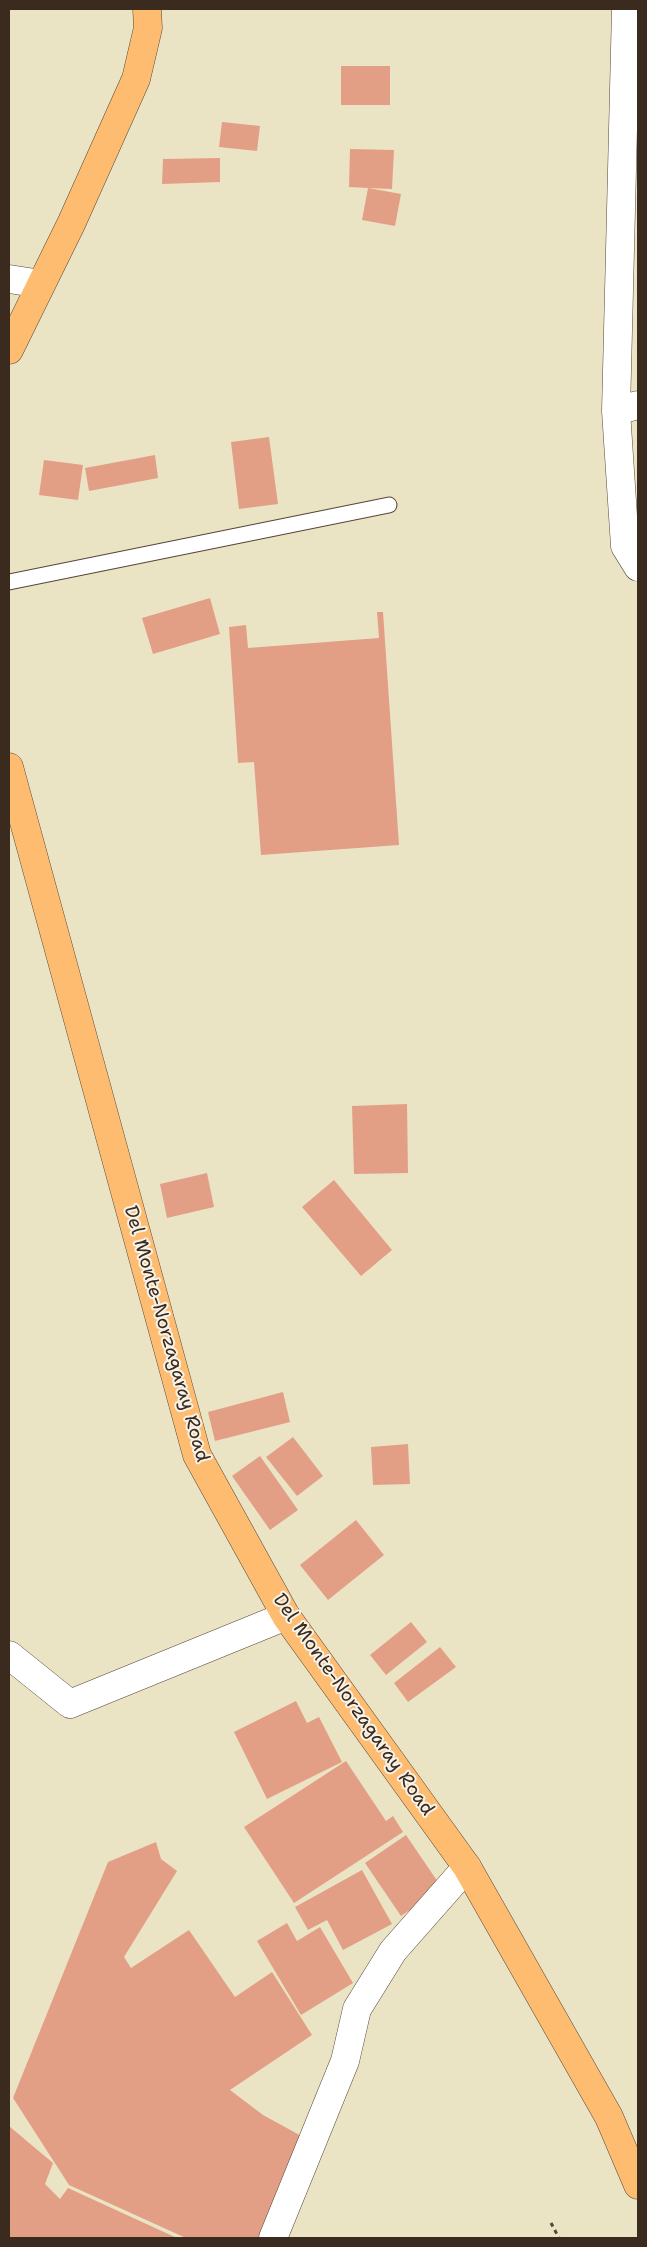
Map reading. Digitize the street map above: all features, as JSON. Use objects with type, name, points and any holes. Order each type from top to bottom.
[{"type":"main road","points":[[9,350],[71,224],[136,79],[148,28],[147,9]]},
{"type":"main road","name":"Del Monte-Norzagaray Road","points":[[9,766],[197,1455],[286,1616],[467,1867],[609,2117],[638,2185]]},
{"type":"street","points":[[626,9],[627,408],[625,546],[638,567]]},
{"type":"street","points":[[9,279],[41,284]]},
{"type":"street","points":[[9,1655],[70,1704],[286,1616]]},
{"type":"street","points":[[273,2238],[346,2061],[357,2009],[393,1951],[467,1867]]},
{"type":"lane","points":[[9,582],[390,505]]},
{"type":"path","points":[[551,2223],[559,2238]]},
{"type":"building","points":[[341,66],[390,66],[390,105],[341,105]]},
{"type":"building","points":[[222,122],[260,126],[257,151],[219,147]]},
{"type":"building","points":[[350,149],[394,150],[392,189],[349,187]]},
{"type":"building","points":[[220,158],[220,182],[162,184],[163,159]]},
{"type":"building","points":[[368,188],[401,194],[395,226],[362,220]]},
{"type":"building","points":[[269,437],[278,504],[239,509],[231,442]]},
{"type":"building","points":[[155,455],[158,478],[89,491],[85,468]]},
{"type":"building","points":[[44,460],[83,465],[78,500],[39,495]]},
{"type":"building","points":[[210,598],[220,634],[153,654],[142,618]]},
{"type":"building","points":[[377,612],[383,612],[399,845],[261,855],[254,762],[238,763],[229,627],[246,625],[248,648],[379,638]]},
{"type":"building","points":[[407,1104],[408,1173],[354,1174],[352,1106]]},
{"type":"building","points":[[207,1173],[214,1207],[167,1218],[160,1184]]},
{"type":"building","points":[[334,1180],[392,1250],[361,1276],[302,1207]]},
{"type":"building","points":[[283,1392],[290,1422],[215,1441],[208,1412]]},
{"type":"building","points":[[293,1437],[323,1476],[297,1496],[266,1457]]},
{"type":"building","points":[[408,1444],[410,1484],[373,1485],[371,1447]]},
{"type":"building","points":[[260,1456],[298,1510],[270,1530],[232,1476]]},
{"type":"building","points":[[356,1520],[384,1555],[328,1600],[300,1565]]},
{"type":"building","points":[[411,1622],[427,1642],[386,1675],[370,1655]]},
{"type":"building","points":[[440,1647],[456,1667],[408,1702],[394,1683]]},
{"type":"building","points":[[296,1701],[307,1723],[319,1717],[342,1762],[267,1799],[234,1732]]},
{"type":"building","points":[[346,1761],[386,1821],[393,1816],[403,1832],[294,1903],[244,1827]]},
{"type":"building","points":[[406,1835],[442,1888],[401,1916],[365,1863]]},
{"type":"building","points":[[156,1842],[161,1859],[177,1871],[124,1957],[131,1968],[189,1930],[235,1997],[272,1972],[312,2035],[230,2090],[263,2115],[305,2138],[261,2238],[186,2238],[69,2185],[13,2098],[108,1862]]},
{"type":"building","points":[[362,1870],[392,1924],[343,1950],[327,1920],[308,1930],[295,1907]]},
{"type":"building","points":[[287,1923],[297,1941],[320,1927],[353,1983],[301,2015],[257,1941]]},
{"type":"building","points":[[9,2126],[53,2163],[45,2184],[60,2199],[68,2188],[177,2238],[9,2238]]}]
